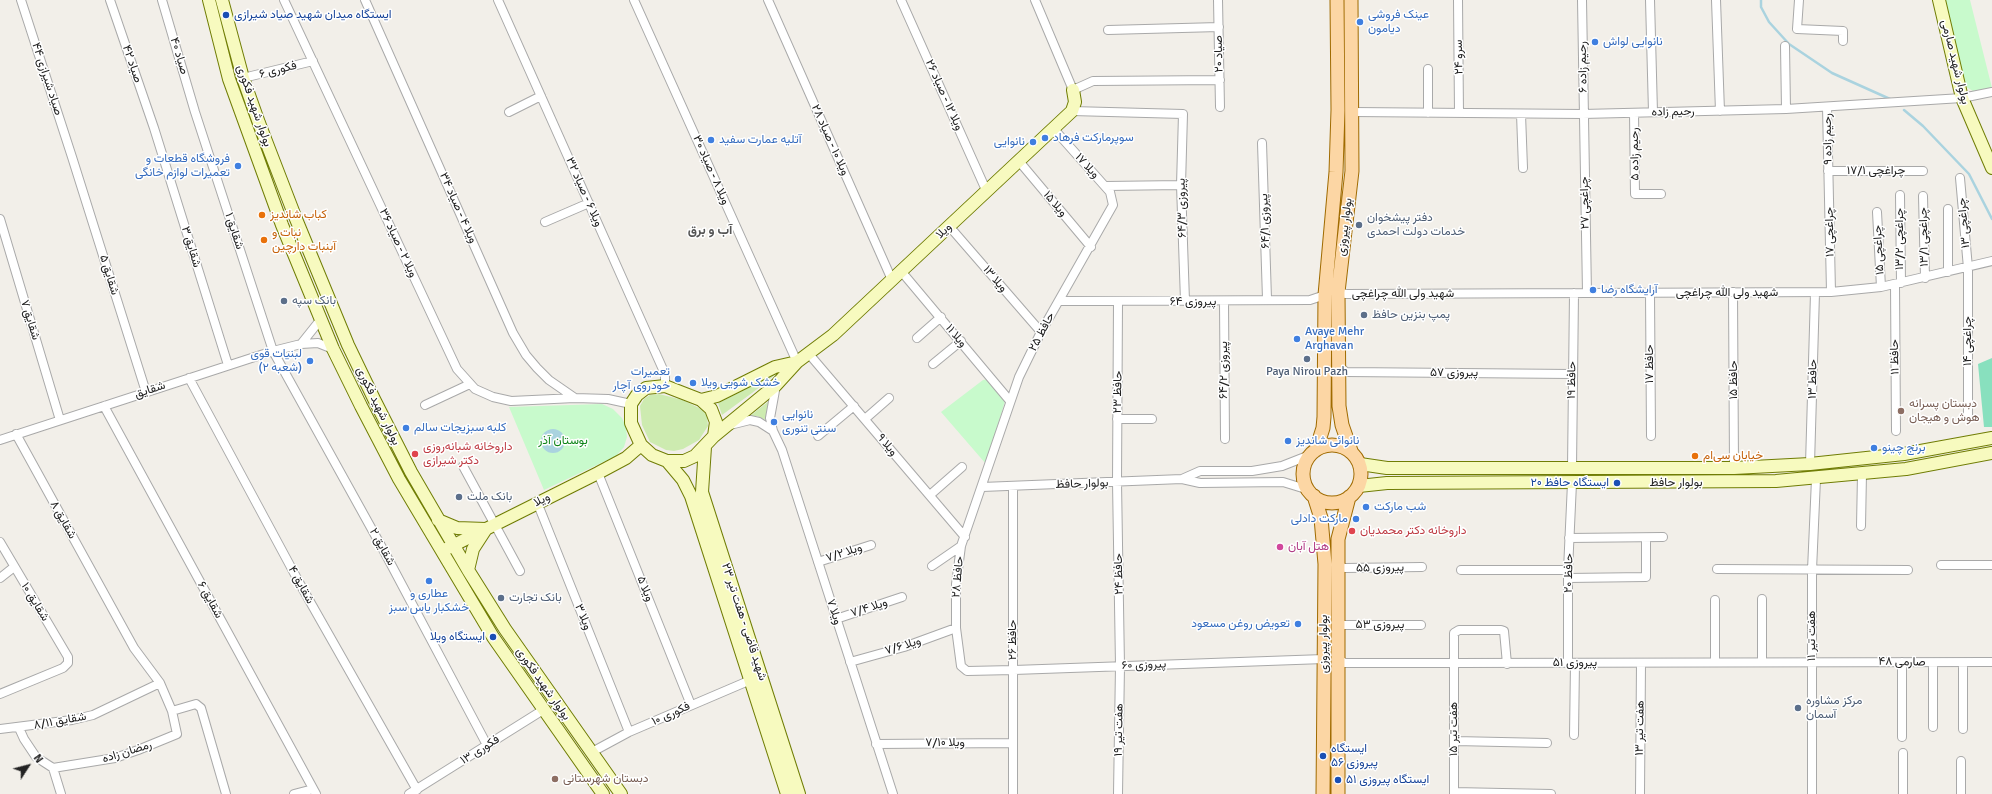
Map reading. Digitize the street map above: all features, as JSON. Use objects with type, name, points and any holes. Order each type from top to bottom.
[{"type":"main road","name":"بولوار پیروزی","points":[[1313,452],[1323,428],[1332,293],[1338,110],[1337,0]]},
{"type":"main road","name":"بولوار پیروزی","points":[[1351,0],[1353,112],[1352,171],[1332,293],[1339,366],[1339,406],[1342,426],[1351,452]]},
{"type":"main road","points":[[1330,445],[1345,447],[1351,452],[1360,464],[1361,479],[1358,486],[1349,498],[1335,502],[1327,502],[1311,493],[1304,476],[1304,468],[1313,452],[1330,445]]},
{"type":"main road","name":"بولوار پیروزی","points":[[1311,493],[1321,518],[1325,564],[1323,794]]},
{"type":"main road","name":"بولوار پیروزی","points":[[1338,794],[1338,539],[1349,498]]},
{"type":"street","name":"صیاد شیرازی ۴۴","points":[[21,0],[72,157]]},
{"type":"street","name":"صیاد ۴۲","points":[[110,0],[154,128]]},
{"type":"street","name":"صیاد ۴۰","points":[[162,0],[195,112]]},
{"type":"street","name":"بولوار شهید فکوری","points":[[209,0],[229,80],[245,128],[282,225],[333,349],[399,479],[493,637],[603,794]]},
{"type":"street","name":"بولوار شهید فکوری","points":[[222,0],[244,78],[296,219],[348,345],[374,399],[438,520],[468,570],[509,635],[622,794]]},
{"type":"street","name":"ویلا ۲ - صیاد ۳۶","points":[[284,0],[457,369],[474,389],[493,397],[511,401],[575,398],[608,399],[631,404]]},
{"type":"street","name":"ویلا ۴ - صیاد ۳۴","points":[[365,0],[513,333],[526,355],[537,368],[549,380],[575,398]]},
{"type":"street","name":"ویلا ۶ - صیاد ۳۲","points":[[498,0],[665,374],[665,386]]},
{"type":"street","name":"ویلا ۸ - صیاد ۳۰","points":[[634,0],[796,362]]},
{"type":"street","name":"ویلا ۱۰ - صیاد ۲۸","points":[[768,0],[892,280]]},
{"type":"street","name":"ویلا ۱۲ - صیاد ۲۶","points":[[901,0],[986,190]]},
{"type":"street","points":[[1035,0],[1074,90],[1076,102],[1072,111]]},
{"type":"street","name":"صیاد ۲۰","points":[[1218,0],[1220,108]]},
{"type":"street","name":"سرو ۲۴","points":[[1458,0],[1459,113]]},
{"type":"street","name":"رحیم زاده ۶","points":[[1582,0],[1583,114]]},
{"type":"street","points":[[1650,0],[1653,112]]},
{"type":"street","points":[[1716,0],[1720,111]]},
{"type":"street","points":[[1799,0],[1797,29],[1843,31],[1843,41]]},
{"type":"street","name":"بولوار شهید صارمی","points":[[1939,0],[1962,98],[1992,168]]},
{"type":"street","points":[[1108,30],[1219,27]]},
{"type":"street","points":[[1786,46],[1786,109]]},
{"type":"street","name":"فکوری ۶","points":[[244,78],[313,61]]},
{"type":"street","points":[[1428,69],[1428,113]]},
{"type":"street","points":[[1074,90],[1093,81],[1220,80]]},
{"type":"street","name":"رحیم زاده","points":[[1353,112],[1583,114],[1786,109],[1894,104],[1962,98],[1992,92]]},
{"type":"street","points":[[509,112],[541,96]]},
{"type":"street","name":"رحیم زاده ۹","points":[[1827,106],[1828,171]]},
{"type":"street","name":"ویلا","points":[[714,436],[776,385],[796,362],[809,354],[833,335],[1072,111]]},
{"type":"street","name":"پیروزی ۶۴/۳","points":[[1072,111],[1183,114],[1181,186],[1185,301]]},
{"type":"street","name":"شقایق ۱","points":[[195,112],[273,351]]},
{"type":"street","name":"رحیم زاده ۵","points":[[1634,113],[1635,194],[1661,194]]},
{"type":"street","points":[[1521,114],[1523,168]]},
{"type":"street","name":"چراغچی ۲۷","points":[[1583,114],[1587,293]]},
{"type":"street","name":"شقایق ۳","points":[[154,128],[228,365]]},
{"type":"street","name":"ویلا ۱۷","points":[[1053,128],[1106,186]]},
{"type":"street","name":"پیروزی ۶۴/۱","points":[[1262,143],[1267,300]]},
{"type":"street","name":"شقایق ۵","points":[[72,157],[146,392]]},
{"type":"street","name":"ویلا ۱۵","points":[[1018,160],[1091,247]]},
{"type":"street","name":"چراغچی ۱۷/۱","points":[[1828,171],[1923,171]]},
{"type":"street","name":"چراغچی ۱۷","points":[[1828,171],[1831,292]]},
{"type":"street","name":"چراغچی ۱۳","points":[[1960,178],[1968,268]]},
{"type":"street","points":[[1106,186],[1181,186]]},
{"type":"street","name":"حافظ ۲۵","points":[[982,486],[1019,377],[1041,332],[1091,247],[1113,205],[1110,192],[1106,186]]},
{"type":"street","name":"چراغچی ۱۳/۲","points":[[1898,284],[1900,195]]},
{"type":"street","name":"چراغچی ۱۳/۱","points":[[1923,196],[1925,278]]},
{"type":"street","points":[[545,222],[589,203]]},
{"type":"street","points":[[1948,209],[1948,272]]},
{"type":"street","name":"چراغچی ۱۵","points":[[1877,212],[1881,287]]},
{"type":"street","name":"شقایق ۷","points":[[0,219],[60,420]]},
{"type":"street","name":"ویلا ۱۳","points":[[949,226],[1041,332]]},
{"type":"street","name":"شهید ولی الله چراغچی","points":[[1332,293],[1815,293],[1898,284],[1992,261]]},
{"type":"street","name":"چراغچی ۱۴","points":[[1968,268],[1968,414]]},
{"type":"street","name":"ویلا ۱۱","points":[[901,271],[961,340],[1010,401]]},
{"type":"street","name":"حافظ ۱۱","points":[[1896,431],[1898,284]]},
{"type":"street","name":"حافظ ۱۵","points":[[1734,292],[1734,468]]},
{"type":"street","name":"پیروزی ۶۴","points":[[1059,301],[1224,302],[1310,300],[1332,293]]},
{"type":"street","name":"حافظ ۱۹","points":[[1572,468],[1574,293]]},
{"type":"street","name":"حافظ ۱۷","points":[[1650,293],[1650,436]]},
{"type":"street","name":"حافط ۱۳","points":[[1810,464],[1815,293]]},
{"type":"street","name":"حافظ ۲۳","points":[[1117,482],[1118,302]]},
{"type":"street","name":"پیروزی ۶۴/۲","points":[[1224,302],[1225,439]]},
{"type":"street","points":[[917,338],[941,317]]},
{"type":"street","points":[[301,344],[321,319]]},
{"type":"street","points":[[933,364],[961,340]]},
{"type":"street","name":"شقایق","points":[[0,440],[273,351],[301,344],[318,344],[333,349]]},
{"type":"street","name":"شقایق ۲","points":[[273,351],[389,560],[487,745]]},
{"type":"street","name":"ویلا ۹","points":[[809,354],[965,537]]},
{"type":"street","name":"ویلا","points":[[701,400],[717,396],[775,367],[796,362]]},
{"type":"street","name":"پیروزی ۵۷","points":[[1339,366],[1346,372],[1572,374]]},
{"type":"street","name":"شقایق ۴","points":[[189,378],[413,792]]},
{"type":"street","points":[[426,405],[470,384]]},
{"type":"street","points":[[773,431],[770,418],[776,385]]},
{"type":"street","points":[[665,386],[701,400],[711,409],[716,422],[714,436],[695,456],[684,461],[667,461],[652,455],[641,445],[631,423],[631,404],[637,395],[646,388],[665,386]]},
{"type":"street","points":[[865,419],[889,398]]},
{"type":"street","name":"شقایق ۶","points":[[104,406],[315,791]]},
{"type":"street","points":[[818,436],[854,406]]},
{"type":"street","points":[[1117,419],[1152,419]]},
{"type":"street","points":[[727,426],[750,420],[760,422],[773,431]]},
{"type":"street","name":"ویلا ۷","points":[[773,431],[782,450],[893,794]]},
{"type":"street","name":"شقایق ۸","points":[[16,434],[134,648],[160,682],[172,711]]},
{"type":"street","name":"بولوار حافظ","points":[[1360,464],[1387,468],[1734,468],[1810,464],[1904,454],[1992,438]]},
{"type":"street","name":"ویلا","points":[[442,552],[626,458],[641,445]]},
{"type":"street","name":"شهید قاضی - هفت تیر ۲۳","points":[[705,447],[702,492],[756,677],[787,794]]},
{"type":"street","points":[[1182,479],[1200,471],[1252,470],[1282,466],[1313,452]]},
{"type":"street","name":"بولوار حافظ","points":[[1358,486],[1387,483],[1736,483],[1816,478],[1906,469],[1992,453]]},
{"type":"street","name":"شهید قاضی - هفت تیر ۲۳","points":[[667,461],[683,480],[691,496],[799,794]]},
{"type":"street","points":[[463,466],[491,526],[520,572]]},
{"type":"street","points":[[930,495],[962,467]]},
{"type":"street","name":"ویلا ۵","points":[[598,473],[691,705]]},
{"type":"street","points":[[1861,526],[1862,474]]},
{"type":"street","name":"هفت تیر ۱۱","points":[[1812,794],[1812,570],[1816,478]]},
{"type":"street","points":[[1182,479],[1200,483],[1283,482],[1311,493]]},
{"type":"street","name":"بولوار حافظ","points":[[982,486],[1182,479]]},
{"type":"street","name":"حافظ ۲۴","points":[[1117,482],[1120,666]]},
{"type":"street","name":"حافظ ۲۰","points":[[1572,483],[1568,574],[1574,736]]},
{"type":"street","name":"حافظ ۲۸","points":[[964,669],[961,666],[956,628],[956,584],[961,546],[982,486]]},
{"type":"street","name":"حافظ ۲۶","points":[[1013,486],[1013,794]]},
{"type":"street","name":"ویلا ۳","points":[[538,502],[629,732]]},
{"type":"street","points":[[438,520],[457,528],[491,526]]},
{"type":"street","points":[[468,570],[474,549],[491,526]]},
{"type":"street","points":[[1569,538],[1663,537]]},
{"type":"street","points":[[1461,570],[1646,577],[1646,538]]},
{"type":"street","name":"شقایق ۱۰","points":[[0,542],[14,568],[68,656],[68,663],[62,668],[0,694]]},
{"type":"street","name":"ویلا ۷/۲","points":[[818,562],[871,545]]},
{"type":"street","points":[[932,566],[961,546]]},
{"type":"street","points":[[1941,565],[1992,564]]},
{"type":"street","name":"پیروزی ۵۵","points":[[1338,566],[1345,568],[1422,567]]},
{"type":"street","points":[[0,578],[14,568]]},
{"type":"street","points":[[1717,569],[1908,570]]},
{"type":"street","name":"ویلا ۷/۴","points":[[836,619],[902,597]]},
{"type":"street","points":[[1762,599],[1762,662]]},
{"type":"street","points":[[1715,600],[1715,662]]},
{"type":"street","name":"پیروزی ۵۳","points":[[1338,625],[1421,625]]},
{"type":"street","name":"ویلا ۷/۶","points":[[850,662],[904,647],[956,628]]},
{"type":"street","name":"هفت تیر ۱۵","points":[[1454,793],[1454,633],[1458,630],[1501,630],[1506,634],[1507,664]]},
{"type":"street","name":"پیروزی ۶۰","points":[[964,669],[967,671],[1014,670],[1324,659]]},
{"type":"street","name":"پیروزی ۵۱","points":[[1338,659],[1345,662],[1454,664],[1812,662]]},
{"type":"street","name":"صارمی ۴۸","points":[[1812,662],[1992,662]]},
{"type":"street","points":[[1902,662],[1902,737]]},
{"type":"street","name":"هفت تیر ۱۳","points":[[1640,794],[1641,663]]},
{"type":"street","points":[[1933,663],[1933,727]]},
{"type":"street","points":[[1963,663],[1963,730]]},
{"type":"street","name":"هفت تیر ۱۹","points":[[1118,794],[1120,666]]},
{"type":"street","name":"فکوری ۱۰","points":[[592,752],[629,732],[756,677]]},
{"type":"street","name":"شقایق ۸/۱۱","points":[[1,727],[19,728],[72,720],[93,715],[160,682]]},
{"type":"street","points":[[172,711],[196,704],[200,708],[226,794]]},
{"type":"street","name":"فکوری ۱۳","points":[[413,792],[543,710]]},
{"type":"street","name":"رمضان زاده","points":[[53,768],[115,758],[177,734],[172,711]]},
{"type":"street","points":[[19,728],[24,739],[36,757],[53,768],[61,794]]},
{"type":"street","points":[[1455,741],[1547,743]]},
{"type":"street","name":"ویلا ۷/۱۰","points":[[876,744],[1013,743]]},
{"type":"street","points":[[1904,753],[1904,794]]},
{"type":"street","points":[[1961,761],[1961,794]]},
{"type":"street","points":[[294,794],[315,791]]},
{"type":"street","points":[[1454,793],[1552,794]]},
{"type":"green space","points":[[1943,0],[1970,0],[1992,88],[1973,91],[1963,85]]},
{"type":"green space","points":[[1992,358],[1992,427],[1984,427],[1978,364]]},
{"type":"green space","points":[[780,371],[752,393],[722,415],[718,403]]},
{"type":"green space","points":[[989,379],[1005,401],[986,464],[941,412],[983,380]]},
{"type":"green space","points":[[659,394],[683,400],[701,409],[707,415],[708,426],[699,440],[683,449],[674,451],[666,450],[650,442],[642,425],[640,406],[644,399],[650,395]]},
{"type":"green space","points":[[769,401],[766,420],[757,416],[750,416]]},
{"type":"green space","name":"بوستان آذر","points":[[602,404],[613,409],[622,418],[626,427],[627,437],[624,447],[616,456],[544,490],[509,407]]},
{"type":"water","points":[[553,429],[561,433],[565,441],[561,449],[553,453],[545,449],[541,441],[545,433]]},
{"type":"waterway","points":[[1761,0],[1761,7],[1769,22],[1789,44],[1832,73],[1890,99]]},
{"type":"waterway","points":[[1904,110],[1923,126],[1969,174],[1992,219]]},
{"type":"place","name":"ایستگاه میدان شهید صیاد شیرازی","points":[[226,15]]},
{"type":"place","name":"عینک فروشی دیامون","points":[[1360,22]]},
{"type":"place","name":"نانوایی لواش","points":[[1595,42]]},
{"type":"place","name":"سوپرمارکت فرهاد","points":[[1045,138]]},
{"type":"place","name":"آتلیه عمارت سفید","points":[[711,140]]},
{"type":"place","name":"نانوایی","points":[[1033,142]]},
{"type":"place","name":"فروشگاه قطعات و تعمیرات لوازم خانگی","points":[[238,166]]},
{"type":"place","name":"کباب شاندیز","points":[[262,215]]},
{"type":"place","name":"دفتر پیشخوان خدمات دولت احمدی","points":[[1359,225]]},
{"type":"place","name":"نبات و آبنبات دارچین","points":[[264,240]]},
{"type":"place","name":"آرایشگاه رضا","points":[[1593,290]]},
{"type":"place","name":"بانک سپه","points":[[284,301]]},
{"type":"place","name":"پمپ بنزین حافظ","points":[[1364,315]]},
{"type":"place","name":"Avaye Mehr Arghavan","points":[[1297,339]]},
{"type":"place","name":"Paya Nirou Pazh","points":[[1307,359]]},
{"type":"place","name":"لبنیات قوی (شعبه ۲)","points":[[310,361]]},
{"type":"place","name":"تعمیرات خودروی آچار","points":[[678,379]]},
{"type":"place","name":"خشک شویی ویلا","points":[[693,383]]},
{"type":"place","name":"دبستان پسرانه هوش و هیجان","points":[[1901,411]]},
{"type":"place","name":"نانوایی سنتی تنوری","points":[[774,422]]},
{"type":"place","name":"کلبه سبزیجات سالم","points":[[406,428]]},
{"type":"place","name":"نانوائی شاندیز","points":[[1288,441]]},
{"type":"place","name":"برنج چینو","points":[[1874,448]]},
{"type":"place","name":"داروخانه شبانه‌روزی دکتر شیرازی","points":[[415,454]]},
{"type":"place","name":"خیابان سی‌ام","points":[[1695,456]]},
{"type":"place","name":"ایستگاه حافظ ۲۰","points":[[1617,483]]},
{"type":"place","name":"بانک ملت","points":[[459,497]]},
{"type":"place","name":"شب مارکت","points":[[1366,507]]},
{"type":"place","name":"مارکت دادلی","points":[[1356,519]]},
{"type":"place","name":"داروخانه دکتر محمدیان","points":[[1352,531]]},
{"type":"place","name":"هتل آبان","points":[[1280,547]]},
{"type":"place","name":"عطاری و خشکبار یاس سبز","points":[[429,581]]},
{"type":"place","name":"بانک تجارت","points":[[501,598]]},
{"type":"place","name":"تعویض روغن مسعود","points":[[1298,624]]},
{"type":"place","name":"ایستگاه ویلا","points":[[493,637]]},
{"type":"place","name":"مرکز مشاوره آسمان","points":[[1798,708]]},
{"type":"place","name":"ایستگاه پیروزی ۵۶","points":[[1323,756]]},
{"type":"place","name":"دبستان شهرستانی","points":[[555,779]]},
{"type":"place","name":"ایستگاه پیروزی ۵۱","points":[[1338,780]]},
{"type":"district","name":"آب و برق","points":[[710,231]]}]
